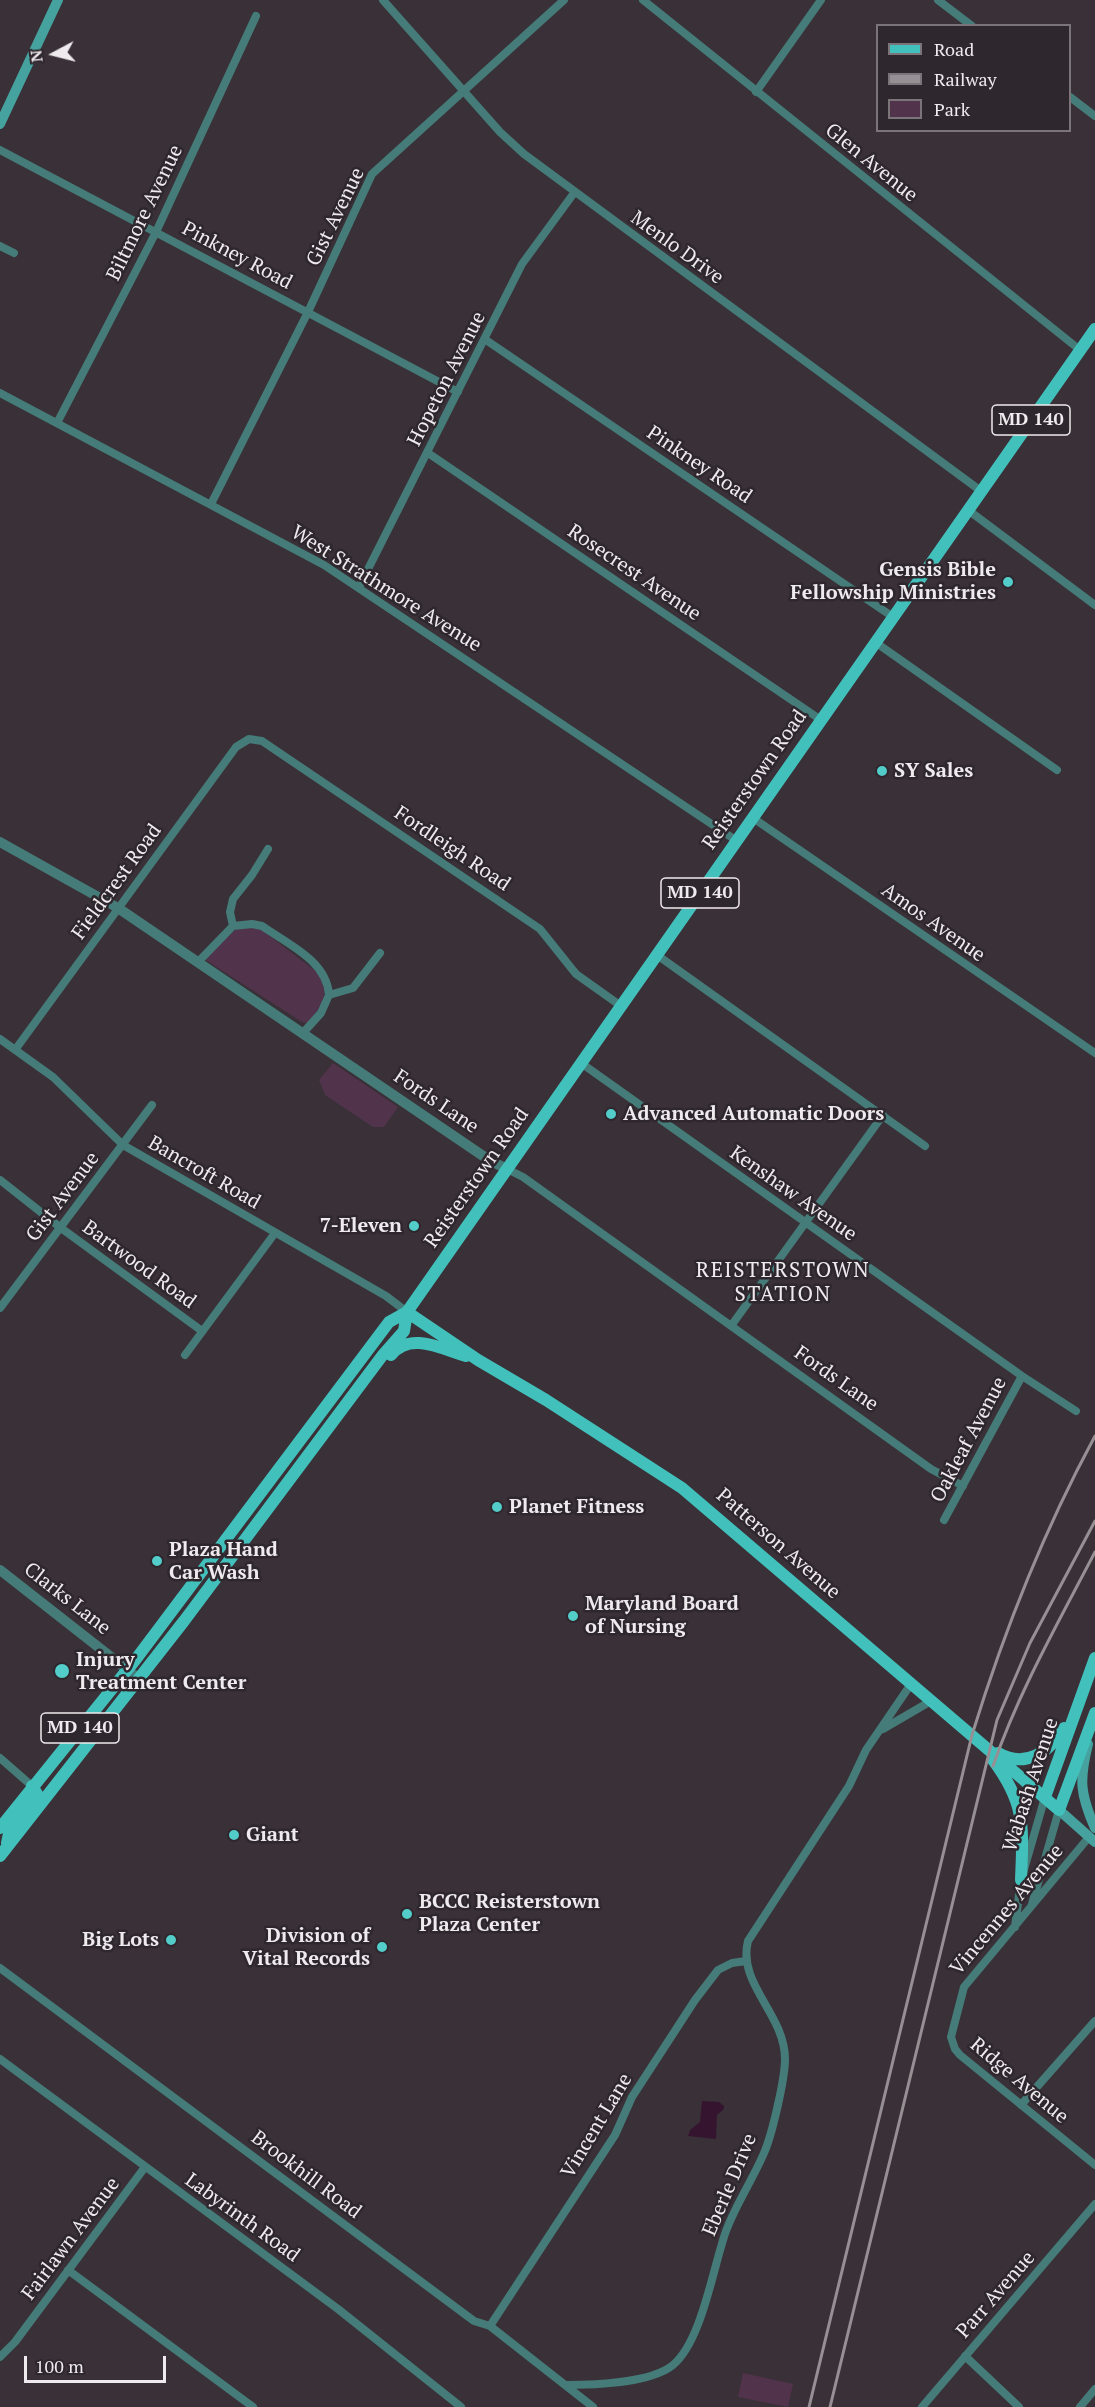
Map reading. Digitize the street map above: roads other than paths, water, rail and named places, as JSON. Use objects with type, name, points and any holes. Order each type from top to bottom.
[{"type":"main road","points":[[0,124],[58,0]]},
{"type":"main road","name":"Reisterstown Road","points":[[0,1828],[128,1670],[389,1322],[407,1312],[1095,329]]},
{"type":"main road","name":"Reisterstown Road","points":[[3,1851],[139,1679],[382,1356],[404,1331],[407,1312]]},
{"type":"main road","name":"Patterson Avenue","points":[[407,1312],[478,1360],[682,1488],[1059,1810],[1093,1836]]},
{"type":"main road","points":[[339,1414],[369,1384],[395,1350],[409,1342],[423,1343],[478,1360]]},
{"type":"main road","points":[[229,1560],[236,1541],[252,1518],[249,1509]]},
{"type":"main road","name":"Wabash Avenue","points":[[1044,1797],[1095,1658]]},
{"type":"main road","points":[[979,1742],[1013,1759],[1037,1756],[1055,1742],[1081,1698]]},
{"type":"main road","name":"Wabash Avenue","points":[[1059,1810],[1095,1713]]},
{"type":"main road","points":[[1093,1836],[1081,1782],[1095,1718]]},
{"type":"main road","points":[[979,1742],[1005,1776],[1020,1808],[1022,1821],[1021,1880]]},
{"type":"main road","points":[[3,1851],[10,1829],[37,1794],[32,1786]]},
{"type":"street","name":"Menlo Drive","points":[[383,0],[512,143],[574,193],[981,491]]},
{"type":"street","name":"Gist Avenue","points":[[211,504],[308,312],[372,174],[564,0]]},
{"type":"street","name":"Glen Avenue","points":[[643,0],[1080,351]]},
{"type":"street","points":[[756,92],[821,0]]},
{"type":"street","points":[[938,0],[969,24]]},
{"type":"street","name":"Biltmore Avenue","points":[[57,423],[156,232],[256,16]]},
{"type":"street","points":[[1071,98],[1095,116]]},
{"type":"street","name":"Pinkney Road","points":[[0,150],[458,392]]},
{"type":"street","name":"Hopeton Avenue","points":[[359,587],[486,340],[522,264],[574,193]]},
{"type":"street","points":[[0,246],[14,253]]},
{"type":"street","name":"Pinkney Road","points":[[486,340],[893,617]]},
{"type":"street","name":"West Strathmore Avenue","points":[[0,393],[308,556],[359,587],[737,841]]},
{"type":"street","name":"Rosecrest Avenue","points":[[428,453],[821,720]]},
{"type":"street","points":[[968,510],[1095,604]]},
{"type":"street","points":[[875,642],[1057,770]]},
{"type":"street","name":"Fieldcrest Road","points":[[15,1050],[236,747],[249,739]]},
{"type":"street","name":"Fordleigh Road","points":[[249,739],[262,741],[540,929],[576,974],[621,1006]]},
{"type":"street","name":"Amos Avenue","points":[[753,818],[1095,1053]]},
{"type":"street","name":"Fords Lane","points":[[0,842],[118,908],[483,1156],[523,1177],[931,1469],[963,1486]]},
{"type":"street","points":[[233,926],[230,912],[233,899],[252,875],[268,849]]},
{"type":"street","points":[[198,962],[233,926],[252,924],[262,926],[316,965],[326,978],[329,995],[321,1013],[302,1034]]},
{"type":"street","points":[[329,995],[353,988],[380,953]]},
{"type":"street","points":[[657,955],[926,1146]]},
{"type":"street","name":"Bancroft Road","points":[[0,1040],[53,1077],[123,1145],[386,1296],[407,1312]]},
{"type":"street","name":"Kenshaw Avenue","points":[[581,1063],[1022,1376],[1076,1411]]},
{"type":"street","name":"Gist Avenue","points":[[0,1308],[152,1105]]},
{"type":"street","points":[[731,1326],[883,1115]]},
{"type":"street","name":"Bartwood Road","points":[[0,1180],[61,1228],[202,1331]]},
{"type":"street","points":[[185,1355],[275,1233]]},
{"type":"street","name":"Oakleaf Avenue","points":[[944,1520],[1022,1376]]},
{"type":"street","name":"Clarks Lane","points":[[0,1570],[139,1679]]},
{"type":"street","points":[[746,1961],[746,1950],[752,1932],[849,1786],[866,1750],[911,1684]]},
{"type":"street","points":[[880,1730],[931,1701]]},
{"type":"street","points":[[0,1758],[32,1786]]},
{"type":"street","name":"Wabash Avenue","points":[[1015,1928],[1021,1880],[1044,1797]]},
{"type":"street","name":"Wabash Avenue","points":[[1032,1907],[1059,1810]]},
{"type":"street","name":"Vincennes Avenue","points":[[952,2043],[952,2030],[964,1987],[1093,1836]]},
{"type":"street","name":"Vincent Lane","points":[[490,2326],[615,2134],[632,2097],[695,2000],[718,1970],[732,1963],[746,1961]]},
{"type":"street","name":"Eberle Drive","points":[[566,2385],[589,2385],[634,2379],[663,2371],[673,2366],[685,2352],[694,2336],[727,2229],[765,2150],[784,2074],[784,2045],[780,2030],[752,1980],[746,1961]]},
{"type":"street","name":"Brookhill Road","points":[[0,1968],[474,2321],[490,2326],[593,2407]]},
{"type":"street","points":[[1021,2105],[1095,2020]]},
{"type":"street","name":"Ridge Avenue","points":[[952,2043],[960,2055],[1095,2165]]},
{"type":"street","name":"Labyrinth Road","points":[[0,2059],[338,2309],[456,2406]]},
{"type":"street","name":"Fairlawn Avenue","points":[[0,2357],[15,2342],[145,2167]]},
{"type":"street","name":"Parr Avenue","points":[[922,2407],[1095,2204]]},
{"type":"street","points":[[68,2270],[253,2407]]},
{"type":"street","points":[[964,2355],[1019,2407]]},
{"type":"street","points":[[1080,2407],[1095,2389]]},
{"type":"railway","points":[[809,2407],[972,1735],[997,1658],[1026,1582],[1058,1509],[1095,1436]]},
{"type":"railway","points":[[830,2407],[997,1720],[1030,1643],[1095,1521]]},
{"type":"railway","points":[[993,1766],[1027,1684],[1095,1552]]},
{"type":"place","name":"Gensis Bible Fellowship Ministries","points":[[1008,582]]},
{"type":"place","name":"SY Sales","points":[[882,771]]},
{"type":"place","name":"Advanced Automatic Doors","points":[[611,1114]]},
{"type":"place","name":"7-Eleven","points":[[414,1226]]},
{"type":"place","name":"Planet Fitness","points":[[497,1507]]},
{"type":"place","name":"Plaza Hand Car Wash","points":[[157,1561]]},
{"type":"place","name":"Maryland Board of Nursing","points":[[573,1616]]},
{"type":"place","name":"Injury Treatment Center","points":[[62,1671]]},
{"type":"place","name":"Giant","points":[[234,1835]]},
{"type":"place","name":"BCCC Reisterstown Plaza Center","points":[[407,1914]]},
{"type":"place","name":"Big Lots","points":[[171,1940]]},
{"type":"place","name":"Division of Vital Records","points":[[382,1947]]},
{"type":"district","name":"REISTERSTOWN STATION","points":[[783,1283]]}]
